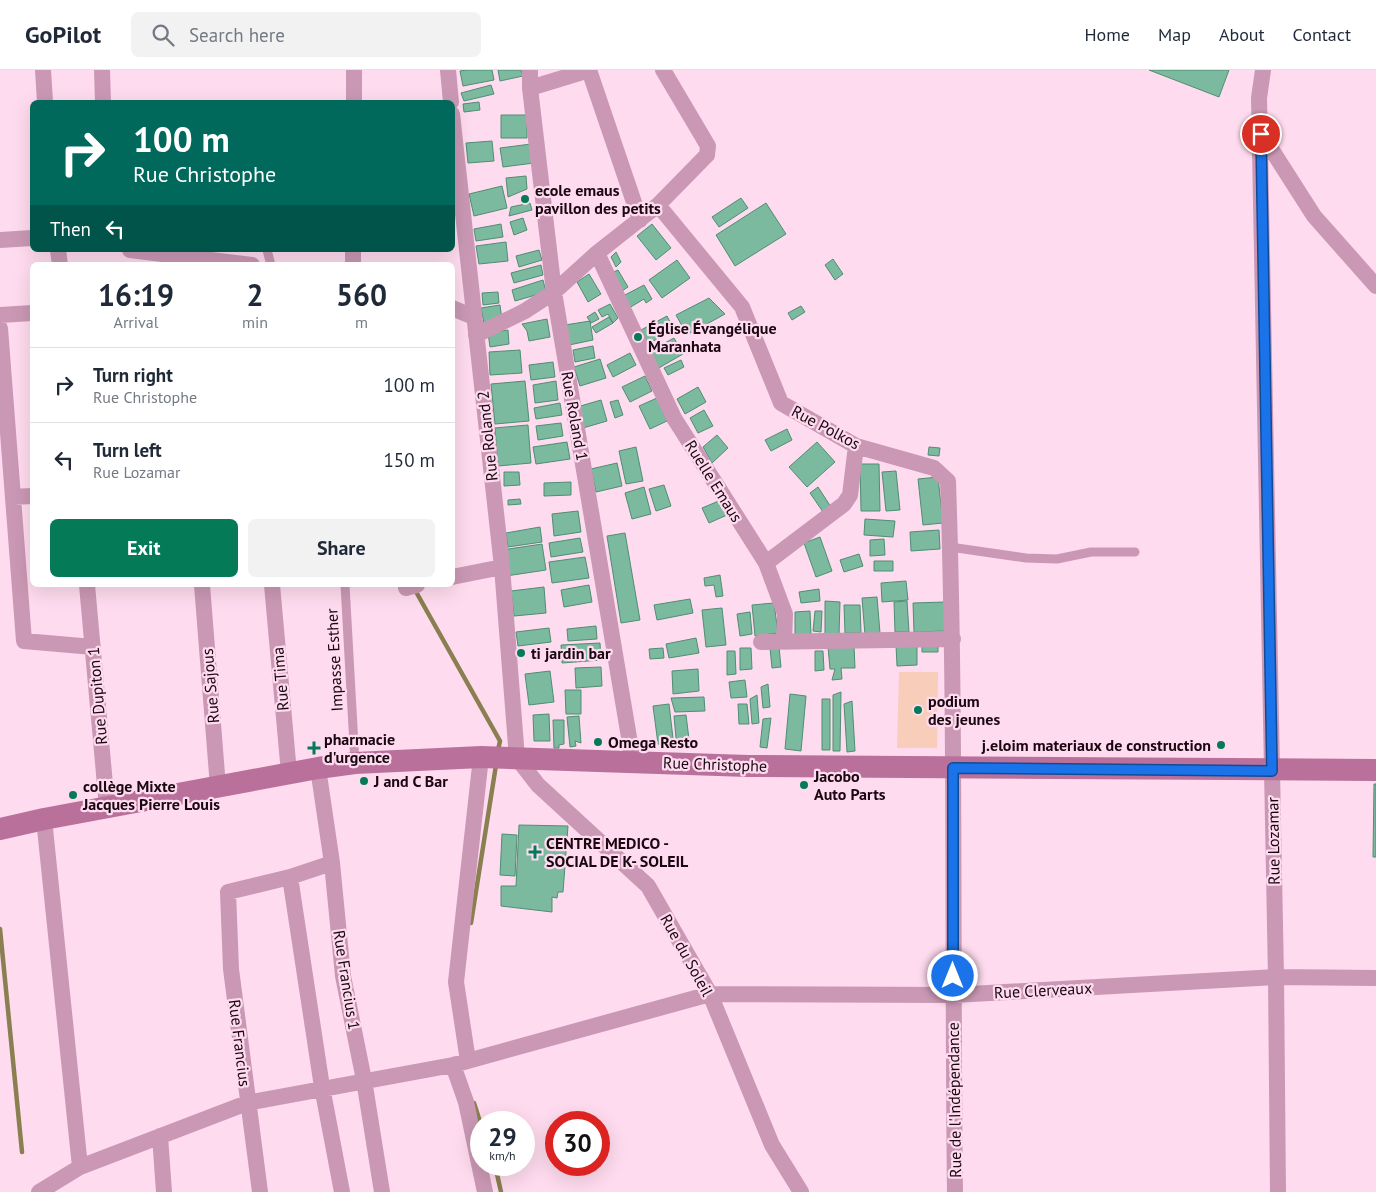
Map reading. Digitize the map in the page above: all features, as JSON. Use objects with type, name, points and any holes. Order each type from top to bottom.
[{"type":"street","points":[[43,70],[46,100]]},
{"type":"street","points":[[102,70],[103,100]]},
{"type":"street","points":[[354,70],[354,100]]},
{"type":"street","points":[[448,70],[451,100]]},
{"type":"street","name":"Rue Roland 1","points":[[530,70],[530,88],[554,292],[634,761]]},
{"type":"street","points":[[530,88],[589,70],[640,220]]},
{"type":"street","points":[[476,335],[525,311],[554,292],[597,253],[658,205],[707,155],[708,146],[663,70]]},
{"type":"street","name":"Rue Lozamar","points":[[1262,70],[1259,98],[1276,978],[1278,1192]]},
{"type":"street","points":[[1261,134],[1314,216],[1376,286]]},
{"type":"street","name":"Rue Roland 2","points":[[455,142],[502,567],[517,758]]},
{"type":"street","name":"Rue Polkos","points":[[658,205],[742,307],[781,403],[856,446],[934,468],[948,482],[953,639],[953,768]]},
{"type":"street","points":[[0,240],[30,238]]},
{"type":"street","points":[[139,252],[176,260],[204,262]]},
{"type":"street","name":"Ruelle Emaus","points":[[597,253],[674,418],[766,563],[784,614],[784,642]]},
{"type":"street","points":[[455,309],[474,317]]},
{"type":"street","points":[[0,315],[30,313]]},
{"type":"street","points":[[0,328],[24,641],[93,647]]},
{"type":"street","points":[[766,563],[844,504],[850,495],[856,446]]},
{"type":"street","points":[[13,497],[30,496]]},
{"type":"street","points":[[455,576],[502,567]]},
{"type":"street","name":"Rue Dupiton 1","points":[[87,587],[107,807]]},
{"type":"street","name":"Rue Sajous","points":[[202,587],[218,787]]},
{"type":"street","name":"Rue Tima","points":[[272,587],[288,773]]},
{"type":"street","points":[[762,642],[953,639]]},
{"type":"street","points":[[481,757],[456,982],[461,1063],[466,1102],[485,1192]]},
{"type":"street","name":"Rue Christophe","points":[[1,829],[44,819],[318,768],[354,763],[481,757],[748,766],[1272,771],[1376,770]]},
{"type":"street","name":"Rue du Soleil","points":[[517,758],[538,786],[648,886],[710,994],[772,1145],[801,1192]]},
{"type":"street","name":"Rue Francius 1","points":[[318,768],[332,863],[344,976],[364,1080],[382,1192]]},
{"type":"street","name":"Rue de l'Indépendance","points":[[953,768],[952,995],[955,1192]]},
{"type":"street","points":[[44,819],[80,1167]]},
{"type":"street","points":[[332,863],[290,877],[322,1088],[342,1192]]},
{"type":"street","name":"Rue Francius","points":[[260,1192],[230,969],[228,892],[290,877]]},
{"type":"street","name":"Rue Clerveaux","points":[[38,1192],[80,1167],[247,1103],[461,1063],[710,994],[952,995],[1276,978],[1376,978]]},
{"type":"street","points":[[160,1136],[164,1192]]},
{"type":"lane","points":[[950,547],[1026,558],[1057,559],[1092,552],[1135,552]]},
{"type":"lane","name":"Impasse Esther","points":[[345,587],[354,763]]},
{"type":"shaded area","name":"podium des jeunes","points":[[899,672],[938,672],[937,748],[897,748]]},
{"type":"building","points":[[492,70],[494,80],[463,86],[460,71]]},
{"type":"building","points":[[498,70],[521,70],[523,76],[500,81]]},
{"type":"building","points":[[1149,70],[1229,70],[1219,97]]},
{"type":"building","points":[[491,85],[494,94],[464,101],[461,93]]},
{"type":"building","points":[[479,102],[480,110],[464,112],[463,104]]},
{"type":"building","points":[[501,115],[527,115],[527,138],[501,138]]},
{"type":"building","points":[[492,141],[494,161],[468,163],[466,143]]},
{"type":"building","points":[[531,144],[534,163],[503,167],[500,148]]},
{"type":"building","points":[[526,176],[527,189],[508,197],[506,178]]},
{"type":"building","points":[[502,186],[507,208],[474,216],[469,194]]},
{"type":"building","points":[[741,198],[748,208],[719,227],[712,217]]},
{"type":"building","points":[[530,203],[532,210],[509,216],[511,207]]},
{"type":"building","points":[[766,203],[786,234],[735,266],[716,235]]},
{"type":"building","points":[[523,218],[527,230],[514,235],[510,222]]},
{"type":"building","points":[[501,224],[503,237],[476,241],[474,229]]},
{"type":"building","points":[[652,224],[671,248],[656,260],[637,236]]},
{"type":"building","points":[[506,242],[508,261],[479,264],[476,246]]},
{"type":"building","points":[[539,250],[542,260],[519,267],[516,256]]},
{"type":"building","points":[[616,252],[621,262],[616,267],[611,257]]},
{"type":"building","points":[[833,259],[843,274],[835,280],[825,265]]},
{"type":"building","points":[[677,260],[690,278],[662,298],[649,280]]},
{"type":"building","points":[[541,265],[543,275],[514,283],[511,273]]},
{"type":"building","points":[[618,270],[628,287],[622,291],[612,273]]},
{"type":"building","points":[[589,274],[601,294],[588,302],[577,282]]},
{"type":"building","points":[[543,280],[546,292],[515,301],[512,290]]},
{"type":"building","points":[[644,285],[652,299],[646,303],[644,299],[629,308],[623,296]]},
{"type":"building","points":[[498,292],[499,303],[483,305],[482,293]]},
{"type":"building","points":[[709,298],[725,314],[687,335],[676,315]]},
{"type":"building","points":[[610,304],[618,318],[613,323],[608,314],[602,317],[598,310]]},
{"type":"building","points":[[500,305],[502,320],[484,323],[481,308]]},
{"type":"building","points":[[801,306],[805,312],[792,320],[788,313]]},
{"type":"building","points":[[595,312],[599,319],[591,323],[587,317]]},
{"type":"building","points":[[667,316],[674,330],[648,344],[641,330]]},
{"type":"building","points":[[609,317],[613,323],[596,333],[592,327]]},
{"type":"building","points":[[547,319],[550,337],[529,341],[527,331],[522,324]]},
{"type":"building","points":[[590,321],[593,340],[569,345],[565,325]]},
{"type":"building","points":[[508,330],[509,344],[490,347],[488,333]]},
{"type":"building","points":[[674,338],[683,354],[657,369],[648,352]]},
{"type":"building","points":[[593,346],[595,358],[575,362],[573,350]]},
{"type":"building","points":[[520,350],[522,373],[490,375],[489,352]]},
{"type":"building","points":[[630,353],[636,365],[613,377],[607,365]]},
{"type":"building","points":[[600,359],[606,378],[580,386],[574,367]]},
{"type":"building","points":[[681,360],[684,367],[668,375],[664,368]]},
{"type":"building","points":[[553,362],[555,377],[531,380],[529,365]]},
{"type":"building","points":[[645,376],[652,391],[630,402],[622,387]]},
{"type":"building","points":[[525,381],[529,421],[495,424],[491,384]]},
{"type":"building","points":[[556,381],[558,400],[535,403],[533,385]]},
{"type":"building","points":[[698,387],[706,402],[685,414],[677,399]]},
{"type":"building","points":[[657,398],[667,421],[650,429],[639,406]]},
{"type":"building","points":[[601,400],[607,421],[583,428],[577,407]]},
{"type":"building","points":[[618,400],[623,415],[615,418],[610,402]]},
{"type":"building","points":[[560,403],[562,415],[536,419],[534,408]]},
{"type":"building","points":[[704,410],[713,426],[698,433],[690,418]]},
{"type":"building","points":[[561,423],[563,436],[538,440],[536,426]]},
{"type":"building","points":[[528,425],[531,463],[498,466],[495,428]]},
{"type":"building","points":[[787,429],[792,440],[771,451],[765,440]]},
{"type":"building","points":[[717,435],[728,448],[712,463],[703,447]]},
{"type":"building","points":[[567,442],[570,459],[536,464],[533,447]]},
{"type":"building","points":[[817,442],[835,462],[807,487],[789,467]]},
{"type":"building","points":[[636,447],[643,481],[626,484],[619,451]]},
{"type":"building","points":[[929,447],[940,448],[939,456],[928,455]]},
{"type":"building","points":[[617,463],[622,486],[596,492],[591,469]]},
{"type":"building","points":[[860,464],[879,464],[880,511],[861,511]]},
{"type":"building","points":[[896,471],[900,510],[886,511],[882,472]]},
{"type":"building","points":[[504,472],[519,472],[520,485],[504,486]]},
{"type":"building","points":[[938,477],[943,523],[923,525],[918,479]]},
{"type":"building","points":[[571,482],[571,495],[544,496],[544,483]]},
{"type":"building","points":[[664,485],[671,506],[656,511],[649,489]]},
{"type":"building","points":[[644,487],[651,514],[632,519],[625,493]]},
{"type":"building","points":[[818,487],[831,507],[823,512],[810,493]]},
{"type":"building","points":[[520,499],[521,504],[508,505],[508,500]]},
{"type":"building","points":[[721,500],[727,515],[709,523],[702,508]]},
{"type":"building","points":[[578,511],[581,532],[554,536],[552,514]]},
{"type":"building","points":[[865,519],[895,521],[893,537],[864,535]]},
{"type":"building","points":[[540,527],[542,542],[508,547],[506,533]]},
{"type":"building","points":[[939,530],[940,549],[911,551],[910,532]]},
{"type":"building","points":[[625,533],[640,620],[621,623],[607,536]]},
{"type":"building","points":[[820,537],[832,571],[816,577],[804,543]]},
{"type":"building","points":[[580,538],[583,552],[551,557],[549,543]]},
{"type":"building","points":[[884,539],[885,555],[870,556],[870,540]]},
{"type":"building","points":[[542,544],[546,570],[506,576],[502,550]]},
{"type":"building","points":[[859,554],[863,566],[844,572],[840,560]]},
{"type":"building","points":[[585,557],[589,578],[552,583],[549,562]]},
{"type":"building","points":[[874,561],[893,561],[893,571],[874,571]]},
{"type":"building","points":[[720,575],[723,596],[716,597],[714,585],[705,586],[704,578]]},
{"type":"building","points":[[906,581],[908,600],[882,602],[881,583]]},
{"type":"building","points":[[589,585],[592,602],[564,607],[561,590]]},
{"type":"building","points":[[544,587],[546,613],[514,616],[511,591]]},
{"type":"building","points":[[819,589],[820,601],[801,603],[799,592]]},
{"type":"building","points":[[877,597],[880,633],[865,635],[862,598]]},
{"type":"building","points":[[690,599],[693,613],[657,620],[654,605]]},
{"type":"building","points":[[825,601],[840,602],[839,635],[825,635]]},
{"type":"building","points":[[907,601],[909,632],[895,632],[894,602]]},
{"type":"building","points":[[945,602],[946,631],[914,632],[913,603]]},
{"type":"building","points":[[774,603],[778,633],[755,636],[752,605]]},
{"type":"building","points":[[844,605],[860,605],[861,633],[845,633]]},
{"type":"building","points":[[722,608],[726,645],[706,647],[702,610]]},
{"type":"building","points":[[810,611],[811,635],[795,635],[795,612]]},
{"type":"building","points":[[815,611],[822,611],[821,632],[813,631]]},
{"type":"building","points":[[750,612],[752,634],[740,636],[737,614]]},
{"type":"building","points":[[596,626],[597,639],[568,641],[567,629]]},
{"type":"building","points":[[549,628],[551,642],[518,646],[516,632]]},
{"type":"building","points":[[696,638],[699,653],[669,658],[666,644]]},
{"type":"building","points":[[600,643],[601,660],[562,663],[561,645]]},
{"type":"building","points":[[917,644],[917,665],[897,666],[896,645]]},
{"type":"building","points":[[922,644],[938,644],[938,652],[922,652]]},
{"type":"building","points":[[854,646],[855,668],[841,668],[842,679],[832,680],[835,669],[830,669],[828,647]]},
{"type":"building","points":[[779,647],[781,667],[772,668],[770,648]]},
{"type":"building","points":[[663,648],[664,658],[650,659],[649,649]]},
{"type":"building","points":[[740,648],[751,648],[752,669],[740,670]]},
{"type":"building","points":[[727,651],[735,651],[736,674],[727,675]]},
{"type":"building","points":[[815,651],[823,651],[824,670],[815,671]]},
{"type":"building","points":[[601,667],[602,686],[576,688],[575,668]]},
{"type":"building","points":[[698,669],[699,691],[673,694],[672,671]]},
{"type":"building","points":[[550,671],[554,702],[529,705],[525,674]]},
{"type":"building","points":[[745,680],[747,697],[731,698],[729,682]]},
{"type":"building","points":[[768,684],[770,707],[763,708],[761,687]]},
{"type":"building","points":[[565,690],[581,690],[581,714],[566,714]]},
{"type":"building","points":[[841,692],[840,751],[833,751],[833,695]]},
{"type":"building","points":[[790,694],[806,696],[801,751],[785,749]]},
{"type":"building","points":[[757,695],[759,723],[752,724],[750,699]]},
{"type":"building","points":[[704,697],[705,711],[675,712],[671,698]]},
{"type":"building","points":[[822,699],[830,699],[830,750],[822,750]]},
{"type":"building","points":[[852,701],[855,751],[847,752],[844,704]]},
{"type":"building","points":[[669,704],[674,747],[658,744],[653,706]]},
{"type":"building","points":[[738,704],[747,704],[749,724],[739,724]]},
{"type":"building","points":[[549,714],[550,741],[534,741],[533,715]]},
{"type":"building","points":[[686,715],[690,747],[677,749],[674,716]]},
{"type":"building","points":[[579,716],[581,743],[575,741],[576,746],[570,747],[567,717]]},
{"type":"building","points":[[771,718],[767,748],[760,747],[763,719]]},
{"type":"building","points":[[553,720],[564,720],[564,744],[559,745],[559,748],[554,748]]},
{"type":"building","points":[[1374,784],[1376,784],[1376,857],[1373,857]]},
{"type":"building","points":[[519,825],[568,826],[563,892],[558,892],[557,898],[552,897],[552,912],[501,906],[501,886],[516,886]]},
{"type":"building","points":[[502,834],[517,835],[515,876],[500,875]]},
{"type":"waterway","points":[[415,590],[500,741],[498,750]]},
{"type":"waterway","points":[[471,923],[496,765]]},
{"type":"waterway","points":[[0,929],[22,1152]]},
{"type":"waterway","points":[[474,1103],[477,1111]]},
{"type":"waterway","points":[[497,1176],[501,1192]]},
{"type":"place","name":"ecole emaus pavillon des petits","points":[[525,199]]},
{"type":"place","name":"Église Évangélique Maranhata","points":[[638,337]]},
{"type":"place","name":"ti jardin bar","points":[[521,653]]},
{"type":"place","name":"podium des jeunes","points":[[918,710]]},
{"type":"place","name":"Omega Resto","points":[[598,742]]},
{"type":"place","name":"j.eloim materiaux de construction","points":[[1221,745]]},
{"type":"place","name":"pharmacie d'urgence","points":[[314,748]]},
{"type":"place","name":"J and C Bar","points":[[364,781]]},
{"type":"place","name":"Jacobo Auto Parts","points":[[804,785]]},
{"type":"place","name":"collège Mixte Jacques Pierre Louis","points":[[73,795]]},
{"type":"place","name":"CENTRE MEDICO - SOCIAL DE K- SOLEIL","points":[[535,852]]},
{"type":"route","points":[[953,976],[953,768],[1272,771],[1261,134]]}]
